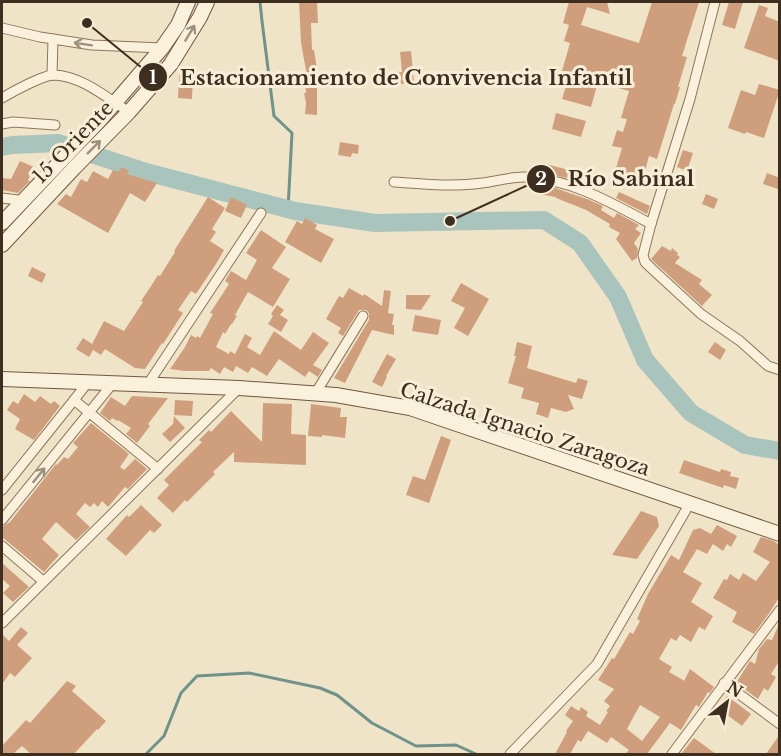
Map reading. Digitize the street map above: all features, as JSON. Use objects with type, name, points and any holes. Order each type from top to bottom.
[{"type":"street","name":"15 Oriente","points":[[2,223],[100,120],[162,48],[178,25],[188,2]]},
{"type":"street","name":"15 Oriente","points":[[2,245],[129,112],[171,64],[207,2]]},
{"type":"street","points":[[715,2],[690,99],[643,255],[645,262],[701,314],[740,341],[768,366],[780,370]]},
{"type":"street","points":[[2,28],[92,45],[162,48]]},
{"type":"street","points":[[52,75],[53,39]]},
{"type":"street","points":[[2,98],[18,88],[52,75],[79,81],[129,112]]},
{"type":"street","points":[[2,124],[13,122],[55,124]]},
{"type":"street","points":[[394,182],[431,185],[480,183],[521,177],[548,180],[583,190],[651,224]]},
{"type":"street","points":[[2,198],[40,204]]},
{"type":"street","points":[[148,384],[261,213]]},
{"type":"street","points":[[315,394],[363,316]]},
{"type":"street","name":"Calzada Ignacio Zaragoza","points":[[2,379],[239,388],[336,395],[410,408],[780,534]]},
{"type":"street","points":[[2,490],[87,382]]},
{"type":"street","points":[[2,520],[113,383]]},
{"type":"street","points":[[2,623],[239,388]]},
{"type":"street","points":[[74,400],[158,469]]},
{"type":"street","points":[[510,754],[597,664],[690,503]]},
{"type":"street","points":[[2,546],[43,581]]},
{"type":"street","points":[[672,754],[780,610]]},
{"type":"street","points":[[724,683],[780,724]]},
{"type":"building","points":[[299,2],[317,2],[318,23],[311,23],[312,50],[314,50],[317,70],[317,115],[305,114],[305,81],[308,81],[301,43]]},
{"type":"building","points":[[569,2],[607,2],[610,14],[587,7],[581,25],[639,43],[652,2],[699,2],[682,56],[687,57],[675,104],[657,159],[649,156],[642,182],[614,175],[622,148],[612,146],[617,130],[623,132],[627,119],[621,118],[629,91],[598,82],[591,107],[562,99],[570,73],[562,71],[570,43],[564,41],[569,25],[563,23]]},
{"type":"building","points":[[729,2],[743,2],[735,29],[722,25]]},
{"type":"building","points":[[759,5],[768,8],[765,16],[780,22],[780,61],[744,48]]},
{"type":"building","points":[[411,51],[414,83],[388,85],[386,74],[402,72],[400,52]]},
{"type":"building","points":[[179,75],[193,76],[192,99],[178,98]]},
{"type":"building","points":[[759,84],[780,90],[764,138],[728,128],[741,90],[755,95]]},
{"type":"building","points":[[556,113],[586,121],[581,137],[552,129]]},
{"type":"building","points":[[340,142],[359,145],[358,154],[352,153],[351,157],[338,155]]},
{"type":"building","points":[[683,150],[693,153],[687,171],[677,167]]},
{"type":"building","points":[[20,161],[34,167],[28,180],[30,181],[18,193],[2,190],[2,178],[11,179]]},
{"type":"building","points":[[542,163],[569,170],[567,178],[540,172]]},
{"type":"building","points":[[122,167],[129,171],[127,174],[157,183],[145,202],[130,193],[108,233],[57,204],[66,194],[71,197],[81,179],[87,182],[93,171],[108,179],[113,170],[118,172]]},
{"type":"building","points":[[767,173],[780,178],[778,189],[763,184]]},
{"type":"building","points":[[539,185],[587,199],[603,206],[601,210],[614,218],[617,213],[639,225],[635,229],[641,233],[634,243],[638,249],[637,258],[632,261],[616,239],[620,233],[609,227],[610,224],[556,197],[538,194]]},
{"type":"building","points":[[619,192],[650,206],[647,214],[616,198]]},
{"type":"building","points":[[706,194],[718,199],[714,209],[702,204]]},
{"type":"building","points":[[208,197],[225,208],[212,229],[216,232],[210,241],[224,250],[196,294],[191,291],[178,310],[183,313],[145,369],[135,368],[105,349],[101,355],[93,350],[89,357],[76,349],[83,338],[92,344],[104,321],[124,331]]},
{"type":"building","points":[[231,197],[247,205],[241,218],[225,211]]},
{"type":"building","points":[[305,218],[317,225],[315,229],[334,239],[321,263],[285,242],[297,221],[302,224]]},
{"type":"building","points":[[261,230],[286,247],[272,268],[290,279],[273,307],[248,292],[235,315],[237,316],[225,334],[223,332],[216,347],[229,354],[230,351],[235,354],[245,334],[252,338],[247,347],[260,355],[274,331],[301,350],[313,332],[329,343],[313,365],[322,370],[318,377],[309,371],[305,377],[279,359],[267,376],[252,367],[248,373],[236,366],[233,372],[224,367],[220,374],[211,368],[209,371],[170,369],[191,335],[200,338],[213,314],[210,313],[229,284],[225,281],[231,271],[246,280],[257,260],[246,253]]},
{"type":"building","points":[[662,246],[671,251],[672,248],[678,253],[680,257],[675,263],[702,280],[699,284],[712,295],[702,306],[651,259]]},
{"type":"building","points":[[32,267],[46,274],[42,283],[28,276]]},
{"type":"building","points":[[461,283],[489,299],[468,336],[454,328],[465,308],[451,301]]},
{"type":"building","points":[[349,288],[363,296],[364,294],[382,306],[384,290],[391,291],[388,313],[394,314],[392,325],[394,325],[394,335],[372,330],[345,383],[334,378],[369,320],[369,313],[366,310],[359,310],[343,336],[338,333],[341,328],[326,319],[339,296],[343,298]]},
{"type":"building","points":[[406,295],[431,295],[421,310],[406,309]]},
{"type":"building","points":[[277,305],[284,310],[280,315],[288,320],[281,332],[268,324]]},
{"type":"building","points":[[415,315],[441,320],[438,335],[412,331]]},
{"type":"building","points":[[517,342],[532,346],[527,368],[576,383],[578,378],[588,381],[582,399],[568,395],[574,409],[566,412],[551,408],[548,418],[536,414],[539,403],[521,398],[524,388],[508,383],[516,356],[514,356]]},
{"type":"building","points":[[715,342],[726,350],[720,360],[708,352]]},
{"type":"building","points":[[387,354],[396,359],[382,387],[372,382]]},
{"type":"building","points":[[24,394],[35,402],[40,396],[51,404],[54,401],[60,406],[34,440],[15,429],[20,419],[7,410],[13,401],[18,404]]},
{"type":"building","points":[[132,396],[168,398],[137,443],[126,434],[131,428],[112,418],[110,421],[100,413],[111,397],[125,406]]},
{"type":"building","points":[[175,400],[193,401],[192,416],[174,415]]},
{"type":"building","points":[[263,403],[292,404],[291,434],[306,435],[306,465],[234,462],[234,452],[187,502],[185,500],[173,513],[157,498],[169,485],[164,480],[202,442],[199,440],[209,430],[211,432],[231,411],[262,442]]},
{"type":"building","points":[[311,404],[341,408],[340,417],[347,417],[345,438],[308,436]]},
{"type":"building","points":[[174,416],[185,428],[170,442],[162,434],[173,424]]},
{"type":"building","points":[[91,423],[129,454],[120,467],[124,470],[135,459],[147,469],[128,489],[125,487],[108,507],[102,501],[98,507],[94,503],[90,507],[85,503],[76,514],[90,527],[76,540],[56,522],[42,539],[59,555],[44,572],[2,537],[2,527],[10,522],[56,464],[64,457],[68,459],[78,447],[73,443]]},
{"type":"building","points":[[441,436],[451,440],[429,503],[406,495],[413,476],[425,480]]},
{"type":"building","points":[[684,460],[720,472],[721,469],[731,472],[730,476],[739,478],[736,489],[724,485],[723,488],[679,473]]},
{"type":"building","points":[[141,505],[162,525],[154,533],[150,530],[126,556],[106,539],[127,515],[129,517]]},
{"type":"building","points":[[641,511],[657,517],[659,526],[637,559],[612,555]]},
{"type":"building","points":[[717,525],[737,536],[731,547],[727,544],[723,551],[713,544],[707,554],[697,549],[683,572],[702,583],[691,602],[713,616],[705,630],[699,627],[691,642],[680,635],[676,641],[671,638],[659,659],[672,667],[669,672],[684,681],[690,669],[714,687],[710,693],[708,692],[699,707],[696,705],[681,730],[670,723],[647,754],[625,754],[629,750],[611,737],[607,743],[588,731],[581,742],[578,740],[570,754],[555,754],[573,721],[565,715],[571,706],[579,711],[581,707],[588,712],[586,716],[600,725],[608,712],[606,711],[610,706],[604,701],[614,689],[598,680],[630,632],[633,634],[640,621],[637,619],[648,594],[671,555],[679,560],[693,530],[700,528],[711,534]],"holes":[[[640,705],[660,717],[642,741],[627,729]]]},
{"type":"building","points":[[761,537],[774,541],[780,546],[780,596],[754,634],[732,622],[737,612],[713,598],[724,579],[727,580],[730,574],[739,580],[743,573],[756,581],[770,562],[753,552]]},
{"type":"building","points":[[2,563],[29,587],[13,602],[3,593],[10,586],[2,579]]},
{"type":"building","points":[[780,622],[780,660],[771,674],[776,677],[768,691],[764,688],[758,699],[736,683],[750,661],[755,664],[759,649],[767,639],[772,640]]},
{"type":"building","points":[[21,627],[28,633],[17,645],[32,658],[15,677],[10,673],[2,684],[2,634],[9,641]]},
{"type":"building","points":[[67,681],[76,686],[72,691],[106,721],[98,730],[74,754],[31,754],[22,746],[13,754],[2,754],[2,746],[26,720],[30,723]]},
{"type":"building","points":[[727,696],[751,714],[742,726],[718,708]]},
{"type":"building","points":[[780,734],[780,754],[766,754]]},
{"type":"building","points":[[694,738],[716,754],[681,754]]},
{"type":"waterway","points":[[260,2],[274,116],[292,133],[288,209]]},
{"type":"waterway","points":[[2,147],[58,143],[146,172],[295,211],[375,223],[544,220],[580,243],[618,297],[645,360],[691,413],[745,445],[780,451]]},
{"type":"waterway","points":[[146,754],[164,736],[181,693],[197,676],[249,673],[320,688],[337,695],[372,723],[416,746],[456,745],[476,754]]},
{"type":"place","name":"Estacionamiento de Convivencia Infantil","points":[[87,23]]},
{"type":"place","name":"Río Sabinal","points":[[450,221]]}]
